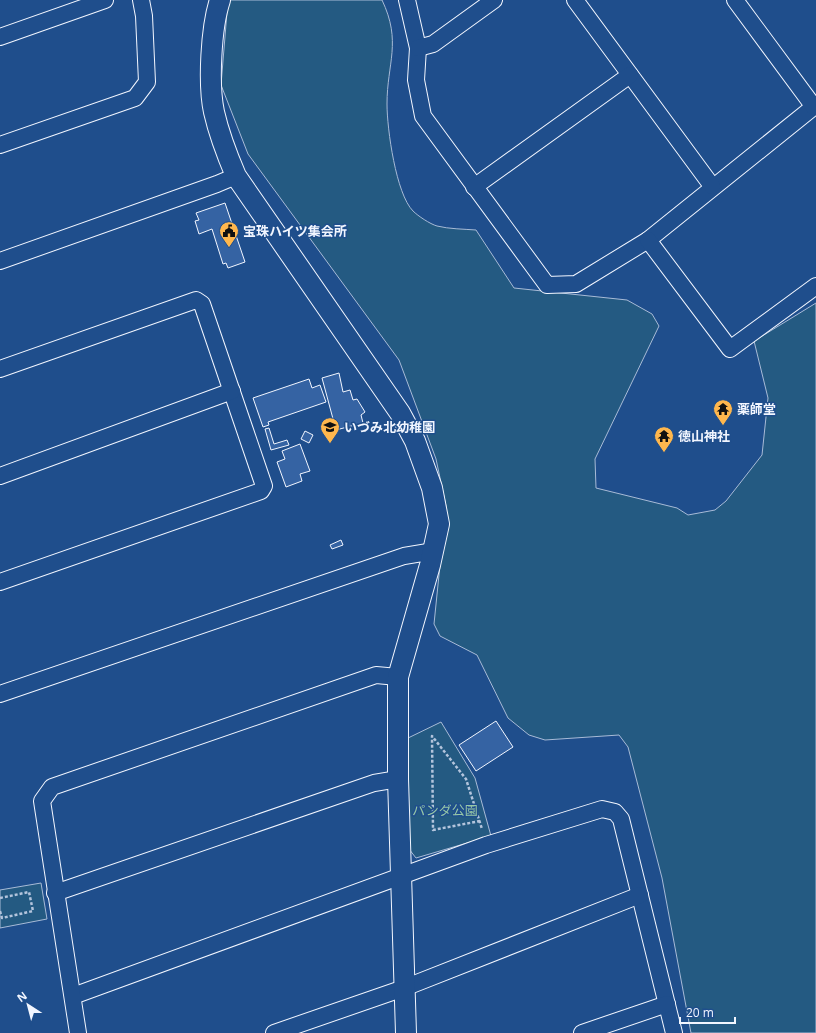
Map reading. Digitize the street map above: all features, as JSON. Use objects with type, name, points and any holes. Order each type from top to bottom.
[{"type":"street","points":[[0,37],[105,0]]},
{"type":"street","points":[[0,145],[135,98],[147,82],[144,16],[141,0]]},
{"type":"street","points":[[220,0],[213,36],[212,76],[214,110],[223,145],[236,176],[400,413],[415,441],[432,488],[439,524],[434,551],[398,677],[398,780],[406,1033]]},
{"type":"street","points":[[407,0],[418,48],[416,80],[423,116],[547,285],[576,284],[648,240],[712,186],[815,106],[735,0]]},
{"type":"street","points":[[418,48],[434,44],[494,0]]},
{"type":"street","points":[[575,0],[712,186]]},
{"type":"street","points":[[474,187],[630,75]]},
{"type":"street","points":[[0,261],[236,176]]},
{"type":"street","points":[[648,240],[730,349],[816,286]]},
{"type":"street","points":[[0,369],[196,300],[202,304],[264,486],[261,491],[0,582]]},
{"type":"street","points":[[0,476],[232,392]]},
{"type":"street","points":[[1,692],[404,556],[434,551]]},
{"type":"street","points":[[78,1033],[55,893],[42,801],[52,787],[376,675],[398,677]]},
{"type":"street","points":[[55,893],[374,783],[398,780]]},
{"type":"street","points":[[73,996],[401,878],[486,845],[602,809],[615,812],[621,819],[674,1033]]},
{"type":"street","points":[[283,1032],[404,988],[640,895]]},
{"type":"street","points":[[582,1033],[667,1004]]},
{"type":"path","points":[[480,821],[433,830],[432,736],[466,779],[480,821],[486,845]]},
{"type":"path","points":[[0,898],[30,892],[33,911],[2,918],[0,911]]},
{"type":"green space","points":[[228,0],[382,0],[388,15],[392,41],[387,104],[391,144],[397,176],[407,203],[413,211],[424,220],[437,226],[476,230],[514,288],[627,300],[652,314],[659,326],[595,459],[596,488],[677,508],[688,515],[715,510],[726,501],[762,455],[768,398],[754,341],[816,303],[816,1033],[691,1033],[662,878],[628,747],[619,735],[545,740],[529,735],[508,718],[477,655],[440,636],[434,624],[446,506],[436,459],[399,360],[248,154],[221,85]]},
{"type":"green space","name":"パンダ公園","points":[[441,722],[475,778],[491,836],[416,858],[409,849],[406,739]]},
{"type":"green space","points":[[41,883],[47,919],[0,928],[0,890]]},
{"type":"building","name":"宝珠ハイツ集会所","points":[[225,203],[245,262],[228,268],[226,263],[223,264],[212,229],[199,234],[195,221],[199,220],[196,213]]},
{"type":"building","points":[[339,373],[343,392],[350,390],[353,400],[357,399],[365,412],[361,415],[363,423],[361,426],[355,425],[336,430],[322,378]]},
{"type":"building","points":[[309,379],[312,388],[320,385],[326,402],[268,422],[269,425],[263,427],[253,398]]},
{"type":"building","points":[[269,428],[274,444],[287,440],[289,445],[271,450],[265,429]]},
{"type":"building","points":[[305,431],[313,435],[309,443],[301,439]]},
{"type":"building","points":[[300,444],[310,471],[300,474],[302,481],[286,487],[277,462],[285,459],[282,451]]},
{"type":"building","points":[[341,540],[343,545],[332,549],[330,545]]},
{"type":"building","points":[[496,721],[513,747],[476,771],[459,745]]},
{"type":"place","name":"宝珠ハイツ集会所","points":[[229,248]]},
{"type":"place","name":"薬師堂","points":[[723,426]]},
{"type":"place","name":"いづみ北幼稚園","points":[[330,444]]},
{"type":"place","name":"徳山神社","points":[[664,453]]}]
